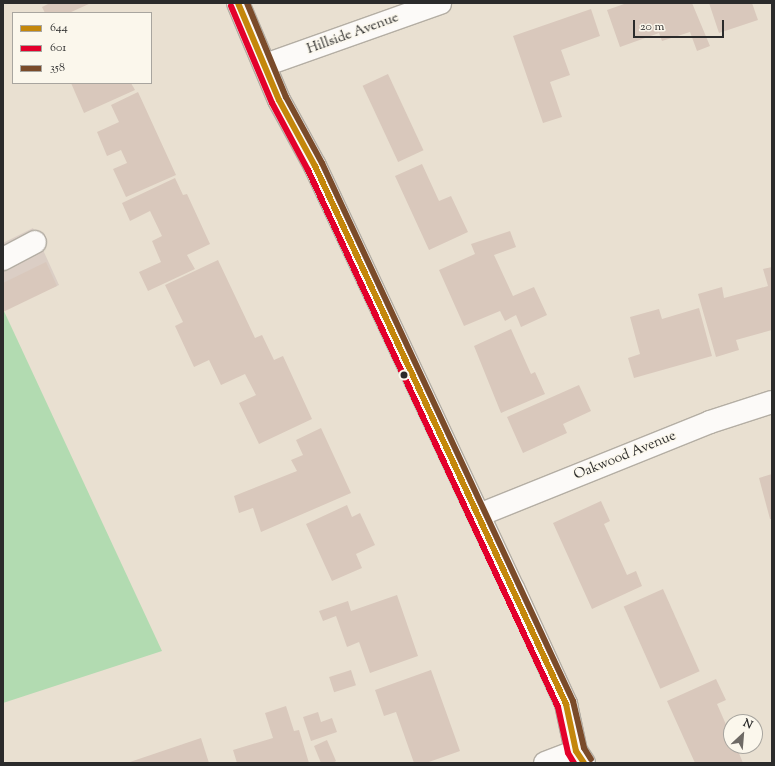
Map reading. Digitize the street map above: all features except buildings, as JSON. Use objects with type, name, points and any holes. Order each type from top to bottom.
[{"type":"street","points":[[238,3],[265,65],[479,515],[566,704],[580,757],[545,763]]},
{"type":"street","name":"Hillside Avenue","points":[[265,65],[440,3]]},
{"type":"street","points":[[3,259],[35,242]]},
{"type":"street","name":"Oakwood Avenue","points":[[479,515],[710,422],[772,402]]},
{"type":"shaded area","points":[[33,228],[59,285],[3,309],[3,243]]},
{"type":"green space","points":[[3,309],[162,651],[3,703]]},
{"type":"transit line","name":"644","points":[[238,3],[279,100],[315,166],[566,704],[576,751],[584,763]]},
{"type":"transit line","name":"358","points":[[247,3],[286,97],[322,163],[573,701],[584,748],[591,759]]},
{"type":"transit line","name":"601","points":[[231,6],[272,103],[308,170],[558,707],[568,753],[574,763]]}]
